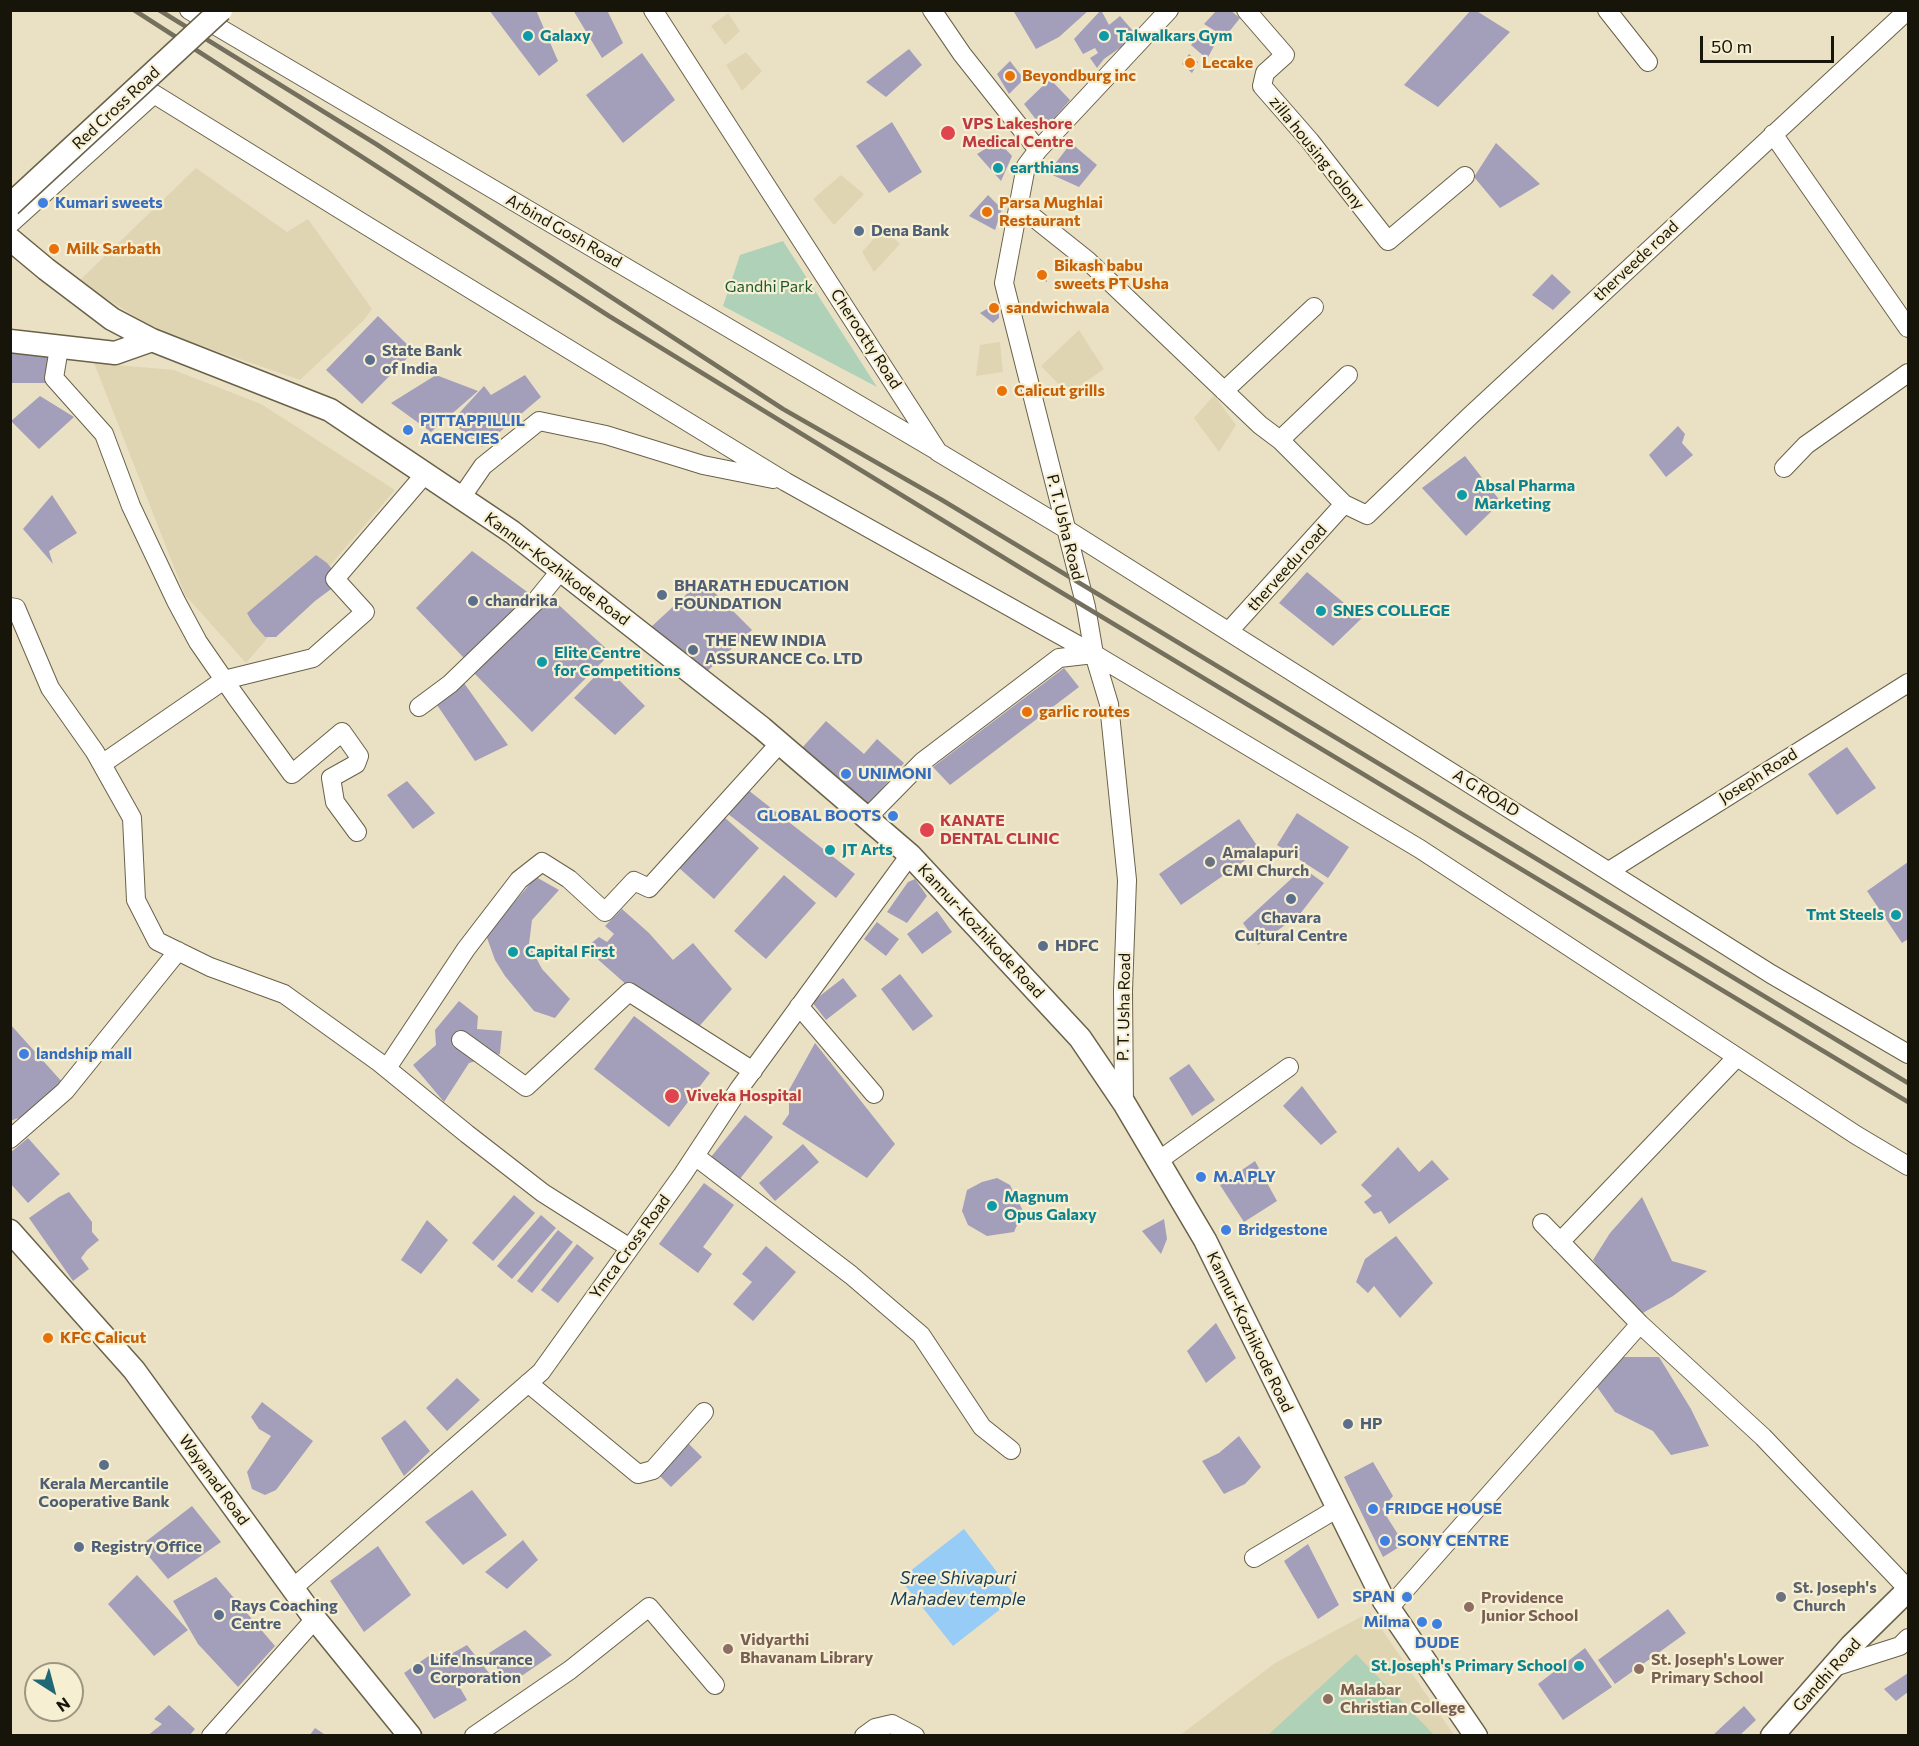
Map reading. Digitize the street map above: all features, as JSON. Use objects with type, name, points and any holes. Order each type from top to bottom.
[{"type":"main road","name":"Red Cross Road","points":[[10,205],[221,10]]},
{"type":"main road","name":"Kannur-Kozhikode Road","points":[[10,239],[112,319],[153,340],[330,410],[512,532],[780,743],[910,855],[1080,1038],[1124,1103],[1204,1240],[1389,1608],[1476,1736]]},
{"type":"main road","points":[[10,341],[115,353],[153,340]]},
{"type":"main road","name":"Wayanad Road","points":[[10,1231],[134,1370],[315,1618],[410,1736]]},
{"type":"main road","name":"Gandhi Road","points":[[1772,1736],[1851,1646],[1908,1590]]},
{"type":"street","name":"Arbind Gosh Road","points":[[189,10],[938,452]]},
{"type":"street","name":"Cherootty Road","points":[[654,10],[938,452],[1066,529]]},
{"type":"street","points":[[932,10],[962,54],[1038,150]]},
{"type":"street","name":"P. T. Usha Road","points":[[1124,1103],[1123,991],[1127,880],[1109,704],[1094,654],[1086,608],[1004,283],[1026,166],[1038,150],[1169,10]]},
{"type":"street","name":"zilla housing colony","points":[[1246,10],[1285,55],[1265,73],[1262,86],[1310,141],[1388,241],[1465,176]]},
{"type":"street","points":[[1607,10],[1648,62]]},
{"type":"street","name":"therveede road","points":[[1344,504],[1367,515],[1470,416],[1908,10]]},
{"type":"street","points":[[10,224],[154,94],[786,482],[1094,654],[1419,849],[1856,1135],[1908,1166]]},
{"type":"street","points":[[1773,134],[1908,328]]},
{"type":"street","points":[[1018,205],[1087,260],[1260,425],[1280,440],[1344,504]]},
{"type":"street","points":[[1224,391],[1314,307]]},
{"type":"street","points":[[59,348],[54,378],[104,434],[131,506],[198,642],[292,774],[342,732],[359,756],[356,764],[331,778],[335,802],[357,832]]},
{"type":"street","points":[[1784,468],[1806,445],[1908,373]]},
{"type":"street","points":[[1280,440],[1348,375]]},
{"type":"street","points":[[461,498],[483,466],[539,421],[606,435],[703,465],[786,482]]},
{"type":"street","points":[[102,764],[224,680],[313,658],[365,612],[335,579],[424,474]]},
{"type":"street","name":"therveedu road","points":[[1229,632],[1344,504]]},
{"type":"street","name":"A G ROAD","points":[[1066,529],[1771,974],[1908,1054]]},
{"type":"street","points":[[419,707],[450,684],[535,602],[561,570]]},
{"type":"street","points":[[10,607],[16,608],[51,688],[102,764],[132,818],[136,900],[157,942],[210,967],[284,994],[387,1068],[543,1193],[630,1248]]},
{"type":"street","points":[[867,818],[922,762],[1059,658],[1094,654]]},
{"type":"street","name":"Joseph Road","points":[[1609,871],[1908,683]]},
{"type":"street","points":[[387,1068],[466,949],[519,880],[542,862],[569,879],[605,912],[634,881],[649,888],[780,743]]},
{"type":"street","name":"Ymca Cross Road","points":[[293,1588],[541,1372],[799,1006],[910,855]]},
{"type":"street","points":[[10,1139],[64,1091],[178,951]]},
{"type":"street","points":[[461,1040],[526,1087],[629,992],[753,1071]]},
{"type":"street","points":[[799,1006],[874,1094]]},
{"type":"street","points":[[1560,1242],[1737,1057]]},
{"type":"street","points":[[1158,1161],[1289,1067]]},
{"type":"street","points":[[695,1156],[851,1275],[921,1335],[982,1427],[1011,1450]]},
{"type":"street","points":[[1542,1223],[1640,1324],[1763,1437],[1908,1590]]},
{"type":"street","points":[[1389,1608],[1640,1324]]},
{"type":"street","points":[[528,1383],[638,1474],[653,1470],[704,1412]]},
{"type":"street","points":[[1254,1558],[1338,1508]]},
{"type":"street","points":[[474,1736],[570,1670],[649,1607],[715,1685]]},
{"type":"street","points":[[211,1736],[315,1618]]},
{"type":"street","points":[[1831,1668],[1900,1646],[1908,1638]]},
{"type":"street","points":[[864,1736],[875,1728],[892,1724],[915,1736]]},
{"type":"shaded area","points":[[728,13],[740,31],[725,45],[711,26]]},
{"type":"shaded area","points":[[746,52],[762,71],[742,91],[726,65]]},
{"type":"shaded area","points":[[196,168],[287,232],[308,219],[372,309],[364,320],[300,380],[156,330],[79,281]]},
{"type":"shaded area","points":[[841,175],[864,194],[834,225],[813,199]]},
{"type":"shaded area","points":[[883,228],[900,244],[874,272],[862,252]]},
{"type":"shaded area","points":[[1079,330],[1104,369],[1068,394],[1041,366]]},
{"type":"shaded area","points":[[1000,342],[1003,372],[976,376],[980,345]]},
{"type":"shaded area","points":[[94,363],[174,370],[261,404],[395,490],[246,663],[185,595]]},
{"type":"shaded area","points":[[1214,395],[1236,425],[1219,452],[1194,418]]},
{"type":"shaded area","name":"Malabar Christian College","points":[[1370,1612],[1454,1735],[1179,1736],[1275,1663]]},
{"type":"green space","name":"Gandhi Park","points":[[783,241],[877,387],[723,306],[740,255]]},
{"type":"green space","points":[[1356,1654],[1434,1735],[1268,1735]]},
{"type":"water","name":"Sree Shivapuri Mahadev temple","points":[[964,1529],[1016,1597],[953,1646],[900,1579]]},
{"type":"building","name":"Galaxy","points":[[489,10],[536,10],[558,61],[539,76]]},
{"type":"building","points":[[573,10],[607,10],[623,43],[602,58]]},
{"type":"building","points":[[1015,10],[1089,10],[1059,37],[1036,49],[1014,12]]},
{"type":"building","name":"Talwalkars Gym","points":[[1101,10],[1109,25],[1120,16],[1134,32],[1124,45],[1104,59],[1097,68],[1090,58],[1098,53],[1095,48],[1083,54],[1074,39]]},
{"type":"building","points":[[1217,10],[1230,10],[1240,18],[1225,37],[1204,24]]},
{"type":"building","points":[[1471,10],[1475,10],[1510,32],[1438,107],[1404,85]]},
{"type":"building","points":[[1202,33],[1214,46],[1207,59],[1191,45]]},
{"type":"building","points":[[909,49],[922,65],[886,97],[866,82]]},
{"type":"building","points":[[642,53],[675,100],[623,143],[586,95]]},
{"type":"building","name":"Lecake","points":[[1189,54],[1198,62],[1192,73],[1182,64]]},
{"type":"building","name":"Beyondburg inc","points":[[1010,61],[1024,79],[1009,94],[997,74]]},
{"type":"building","points":[[1050,79],[1070,100],[1044,130],[1024,104]]},
{"type":"building","points":[[892,122],[922,172],[889,193],[856,146]]},
{"type":"building","name":"earthians","points":[[998,141],[1012,156],[1001,181],[977,154]]},
{"type":"building","points":[[1071,143],[1097,165],[1079,187],[1048,173]]},
{"type":"building","points":[[1496,143],[1540,184],[1500,208],[1474,177]]},
{"type":"building","name":"Parsa Mughlai Restaurant","points":[[988,195],[1002,209],[995,230],[969,216]]},
{"type":"building","name":"Bikash babu sweets PT Usha","points":[[1039,268],[1047,273],[1047,282],[1035,277]]},
{"type":"building","points":[[1552,274],[1571,292],[1553,310],[1532,295]]},
{"type":"building","name":"sandwichwala","points":[[999,302],[999,318],[993,323],[980,313]]},
{"type":"building","name":"State Bank of India","points":[[378,316],[414,351],[362,404],[326,370]]},
{"type":"building","points":[[10,353],[49,355],[45,383],[10,383]]},
{"type":"building","points":[[436,375],[478,391],[431,432],[391,403]]},
{"type":"building","points":[[525,375],[541,397],[482,447],[451,422],[484,386],[491,395]]},
{"type":"building","points":[[40,396],[74,417],[39,449],[11,421]]},
{"type":"building","points":[[1678,426],[1685,434],[1682,443],[1693,455],[1666,477],[1649,455]]},
{"type":"building","name":"Absal Pharma Marketing","points":[[1465,456],[1501,502],[1466,536],[1422,488]]},
{"type":"building","points":[[52,495],[77,533],[49,551],[53,564],[23,529]]},
{"type":"building","name":"chandrika","points":[[472,551],[530,594],[464,658],[416,608]]},
{"type":"building","points":[[316,555],[327,563],[342,581],[315,601],[276,637],[265,637],[247,613]]},
{"type":"building","name":"SNES COLLEGE","points":[[1307,572],[1362,618],[1333,646],[1279,603]]},
{"type":"building","points":[[702,580],[752,630],[703,675],[651,627]]},
{"type":"building","name":"Elite Centre for Competitions","points":[[549,596],[611,653],[532,732],[472,671]]},
{"type":"building","points":[[605,666],[645,706],[615,735],[574,698]]},
{"type":"building","name":"garlic routes","points":[[1064,668],[1079,687],[950,785],[933,767]]},
{"type":"building","points":[[464,683],[508,745],[475,761],[435,702]]},
{"type":"building","points":[[826,721],[864,754],[877,739],[904,763],[868,805],[802,748]]},
{"type":"building","points":[[1847,747],[1876,788],[1837,815],[1808,774]]},
{"type":"building","points":[[407,781],[435,813],[413,829],[387,795]]},
{"type":"building","points":[[743,786],[855,874],[836,898],[723,810]]},
{"type":"building","points":[[1297,813],[1349,847],[1328,878],[1277,845]]},
{"type":"building","points":[[724,817],[759,848],[714,899],[679,868]]},
{"type":"building","name":"Amalapuri CMI Church","points":[[1239,819],[1260,850],[1181,905],[1159,874]]},
{"type":"building","name":"Tmt Steels","points":[[1908,862],[1908,939],[1902,943],[1867,891]]},
{"type":"building","name":"Chavara Cultural Centre","points":[[1303,868],[1324,883],[1300,914],[1258,945],[1243,923]]},
{"type":"building","points":[[784,875],[816,903],[766,959],[734,931]]},
{"type":"building","name":"Capital First","points":[[536,877],[559,890],[532,920],[529,944],[542,969],[570,999],[555,1018],[534,1011],[505,976],[495,960],[486,935]]},
{"type":"building","points":[[915,879],[927,896],[907,923],[887,912],[908,882]]},
{"type":"building","points":[[622,909],[649,933],[673,960],[693,943],[732,989],[688,1039],[585,948],[599,937],[607,942],[614,934],[605,926]]},
{"type":"building","points":[[937,911],[952,932],[922,954],[907,934]]},
{"type":"building","points":[[877,922],[899,939],[886,956],[864,939]]},
{"type":"building","points":[[900,974],[933,1016],[913,1031],[881,989]]},
{"type":"building","points":[[843,978],[857,996],[826,1020],[812,1002]]},
{"type":"building","points":[[459,1001],[478,1016],[477,1029],[502,1031],[500,1054],[469,1063],[444,1102],[413,1065],[436,1045],[435,1030]]},
{"type":"building","points":[[634,1016],[710,1073],[669,1127],[594,1069]]},
{"type":"building","name":"landship mall","points":[[10,1024],[63,1083],[27,1115],[10,1121]]},
{"type":"building","points":[[815,1043],[895,1144],[867,1178],[782,1124],[789,1114],[789,1090]]},
{"type":"building","points":[[1189,1064],[1215,1100],[1192,1116],[1169,1078]]},
{"type":"building","points":[[1302,1086],[1337,1132],[1321,1145],[1283,1106]]},
{"type":"building","points":[[745,1115],[773,1137],[739,1180],[711,1157]]},
{"type":"building","points":[[28,1138],[60,1174],[28,1203],[10,1183],[10,1153]]},
{"type":"building","points":[[803,1144],[819,1162],[775,1201],[759,1183]]},
{"type":"building","points":[[1398,1147],[1419,1172],[1432,1160],[1449,1179],[1389,1224],[1381,1211],[1374,1214],[1364,1202],[1372,1196],[1361,1185]]},
{"type":"building","points":[[1255,1161],[1277,1201],[1244,1222],[1220,1185]]},
{"type":"building","name":"Magnum Opus Galaxy","points":[[997,1178],[1010,1185],[1023,1211],[1014,1232],[987,1236],[968,1225],[962,1211],[967,1190],[982,1182]]},
{"type":"building","points":[[704,1183],[734,1205],[703,1247],[712,1254],[698,1273],[659,1244]]},
{"type":"building","points":[[69,1192],[92,1222],[92,1232],[99,1240],[81,1258],[89,1269],[73,1281],[29,1218]]},
{"type":"building","points":[[514,1195],[535,1213],[493,1261],[472,1243]]},
{"type":"building","points":[[1642,1197],[1672,1261],[1707,1271],[1673,1296],[1641,1314],[1611,1285],[1593,1260],[1610,1233]]},
{"type":"building","points":[[541,1215],[556,1228],[512,1279],[497,1266]]},
{"type":"building","points":[[1164,1219],[1167,1239],[1161,1254],[1142,1231]]},
{"type":"building","points":[[427,1220],[448,1240],[421,1274],[401,1260]]},
{"type":"building","points":[[558,1230],[573,1242],[532,1293],[517,1281]]},
{"type":"building","points":[[1396,1236],[1433,1283],[1400,1318],[1374,1286],[1368,1293],[1356,1282],[1365,1259]]},
{"type":"building","points":[[577,1244],[594,1258],[558,1303],[541,1290]]},
{"type":"building","points":[[766,1246],[796,1272],[753,1321],[733,1304],[752,1282],[742,1274]]},
{"type":"building","points":[[1216,1323],[1236,1358],[1206,1383],[1187,1351]]},
{"type":"building","points":[[1618,1357],[1659,1357],[1691,1409],[1709,1446],[1671,1455],[1653,1431],[1615,1412],[1592,1380]]},
{"type":"building","points":[[457,1378],[480,1400],[447,1431],[426,1408]]},
{"type":"building","points":[[262,1402],[313,1441],[276,1490],[265,1495],[252,1489],[247,1472],[271,1436],[259,1429],[251,1417]]},
{"type":"building","points":[[405,1420],[430,1451],[404,1476],[381,1438]]},
{"type":"building","points":[[1239,1436],[1261,1467],[1245,1484],[1224,1494],[1202,1461],[1219,1453]]},
{"type":"building","points":[[688,1443],[702,1457],[671,1487],[657,1473]]},
{"type":"building","points":[[1373,1462],[1393,1496],[1382,1509],[1404,1544],[1383,1557],[1344,1477]]},
{"type":"building","points":[[472,1490],[507,1535],[463,1565],[425,1522]]},
{"type":"building","points":[[192,1506],[221,1542],[168,1579],[140,1546]]},
{"type":"building","points":[[523,1540],[538,1560],[507,1589],[485,1572]]},
{"type":"building","points":[[1308,1544],[1339,1605],[1318,1619],[1284,1561]]},
{"type":"building","points":[[378,1546],[411,1595],[364,1632],[330,1581]]},
{"type":"building","points":[[137,1575],[188,1630],[154,1656],[108,1604]]},
{"type":"building","points":[[216,1577],[275,1646],[238,1687],[198,1644],[173,1601]]},
{"type":"building","points":[[1668,1609],[1686,1633],[1615,1684],[1598,1660]]},
{"type":"building","points":[[525,1630],[552,1655],[507,1686],[489,1653]]},
{"type":"building","points":[[467,1645],[489,1673],[459,1686],[467,1700],[434,1719],[404,1673],[433,1653],[446,1665],[451,1654]]},
{"type":"building","name":"St.Joseph's Primary School","points":[[1585,1648],[1612,1687],[1563,1720],[1538,1684]]},
{"type":"building","points":[[1908,1673],[1908,1692],[1896,1701],[1884,1689]]},
{"type":"building","points":[[169,1705],[195,1729],[189,1736],[147,1736],[162,1724],[154,1719]]},
{"type":"building","points":[[1744,1706],[1756,1720],[1739,1736],[1712,1736]]},
{"type":"building","points":[[315,1728],[327,1736],[309,1736]]},
{"type":"railway","points":[[134,10],[609,316],[1024,570],[1908,1102]]},
{"type":"railway","points":[[159,10],[376,144],[783,409],[942,500],[1908,1083]]},
{"type":"place","name":"Galaxy","points":[[528,36]]},
{"type":"place","name":"Talwalkars Gym","points":[[1104,36]]},
{"type":"place","name":"Lecake","points":[[1190,63]]},
{"type":"place","name":"Beyondburg inc","points":[[1010,76]]},
{"type":"place","name":"VPS Lakeshore Medical Centre","points":[[948,133]]},
{"type":"place","name":"earthians","points":[[998,168]]},
{"type":"place","name":"Kumari sweets","points":[[43,203]]},
{"type":"place","name":"Parsa Mughlai Restaurant","points":[[987,212]]},
{"type":"place","name":"Dena Bank","points":[[859,231]]},
{"type":"place","name":"Milk Sarbath","points":[[54,249]]},
{"type":"place","name":"Bikash babu sweets PT Usha","points":[[1042,275]]},
{"type":"place","name":"sandwichwala","points":[[994,308]]},
{"type":"place","name":"State Bank of India","points":[[370,360]]},
{"type":"place","name":"Calicut grills","points":[[1002,391]]},
{"type":"place","name":"PITTAPPILLIL AGENCIES","points":[[408,430]]},
{"type":"place","name":"Absal Pharma Marketing","points":[[1462,495]]},
{"type":"place","name":"BHARATH EDUCATION FOUNDATION","points":[[662,595]]},
{"type":"place","name":"chandrika","points":[[473,601]]},
{"type":"place","name":"SNES COLLEGE","points":[[1321,611]]},
{"type":"place","name":"THE NEW INDIA ASSURANCE Co. LTD","points":[[693,650]]},
{"type":"place","name":"Elite Centre for Competitions","points":[[542,662]]},
{"type":"place","name":"garlic routes","points":[[1027,712]]},
{"type":"place","name":"UNIMONI","points":[[846,774]]},
{"type":"place","name":"GLOBAL BOOTS","points":[[893,816]]},
{"type":"place","name":"KANATE DENTAL CLINIC","points":[[927,830]]},
{"type":"place","name":"JT Arts","points":[[830,850]]},
{"type":"place","name":"Amalapuri CMI Church","points":[[1210,862]]},
{"type":"place","name":"Chavara Cultural Centre","points":[[1291,899]]},
{"type":"place","name":"Tmt Steels","points":[[1896,915]]},
{"type":"place","name":"HDFC","points":[[1043,946]]},
{"type":"place","name":"Capital First","points":[[513,952]]},
{"type":"place","name":"landship mall","points":[[24,1054]]},
{"type":"place","name":"Viveka Hospital","points":[[672,1096]]},
{"type":"place","name":"M.A PLY","points":[[1201,1177]]},
{"type":"place","name":"Magnum Opus Galaxy","points":[[992,1206]]},
{"type":"place","name":"Bridgestone","points":[[1226,1230]]},
{"type":"place","name":"KFC Calicut","points":[[48,1338]]},
{"type":"place","name":"HP","points":[[1348,1424]]},
{"type":"place","name":"Kerala Mercantile Cooperative Bank","points":[[104,1465]]},
{"type":"place","name":"FRIDGE HOUSE","points":[[1373,1509]]},
{"type":"place","name":"SONY CENTRE","points":[[1385,1541]]},
{"type":"place","name":"Registry Office","points":[[79,1547]]},
{"type":"place","name":"SPAN","points":[[1407,1597]]},
{"type":"place","name":"St. Joseph's Church","points":[[1781,1597]]},
{"type":"place","name":"Providence Junior School","points":[[1469,1607]]},
{"type":"place","name":"Rays Coaching Centre","points":[[219,1615]]},
{"type":"place","name":"Milma","points":[[1422,1622]]},
{"type":"place","name":"DUDE","points":[[1437,1624]]},
{"type":"place","name":"Vidyarthi Bhavanam Library","points":[[728,1649]]},
{"type":"place","name":"St.Joseph's Primary School","points":[[1579,1666]]},
{"type":"place","name":"Life Insurance Corporation","points":[[418,1669]]},
{"type":"place","name":"St. Joseph's Lower Primary School","points":[[1639,1669]]},
{"type":"place","name":"Malabar Christian College","points":[[1328,1699]]}]
